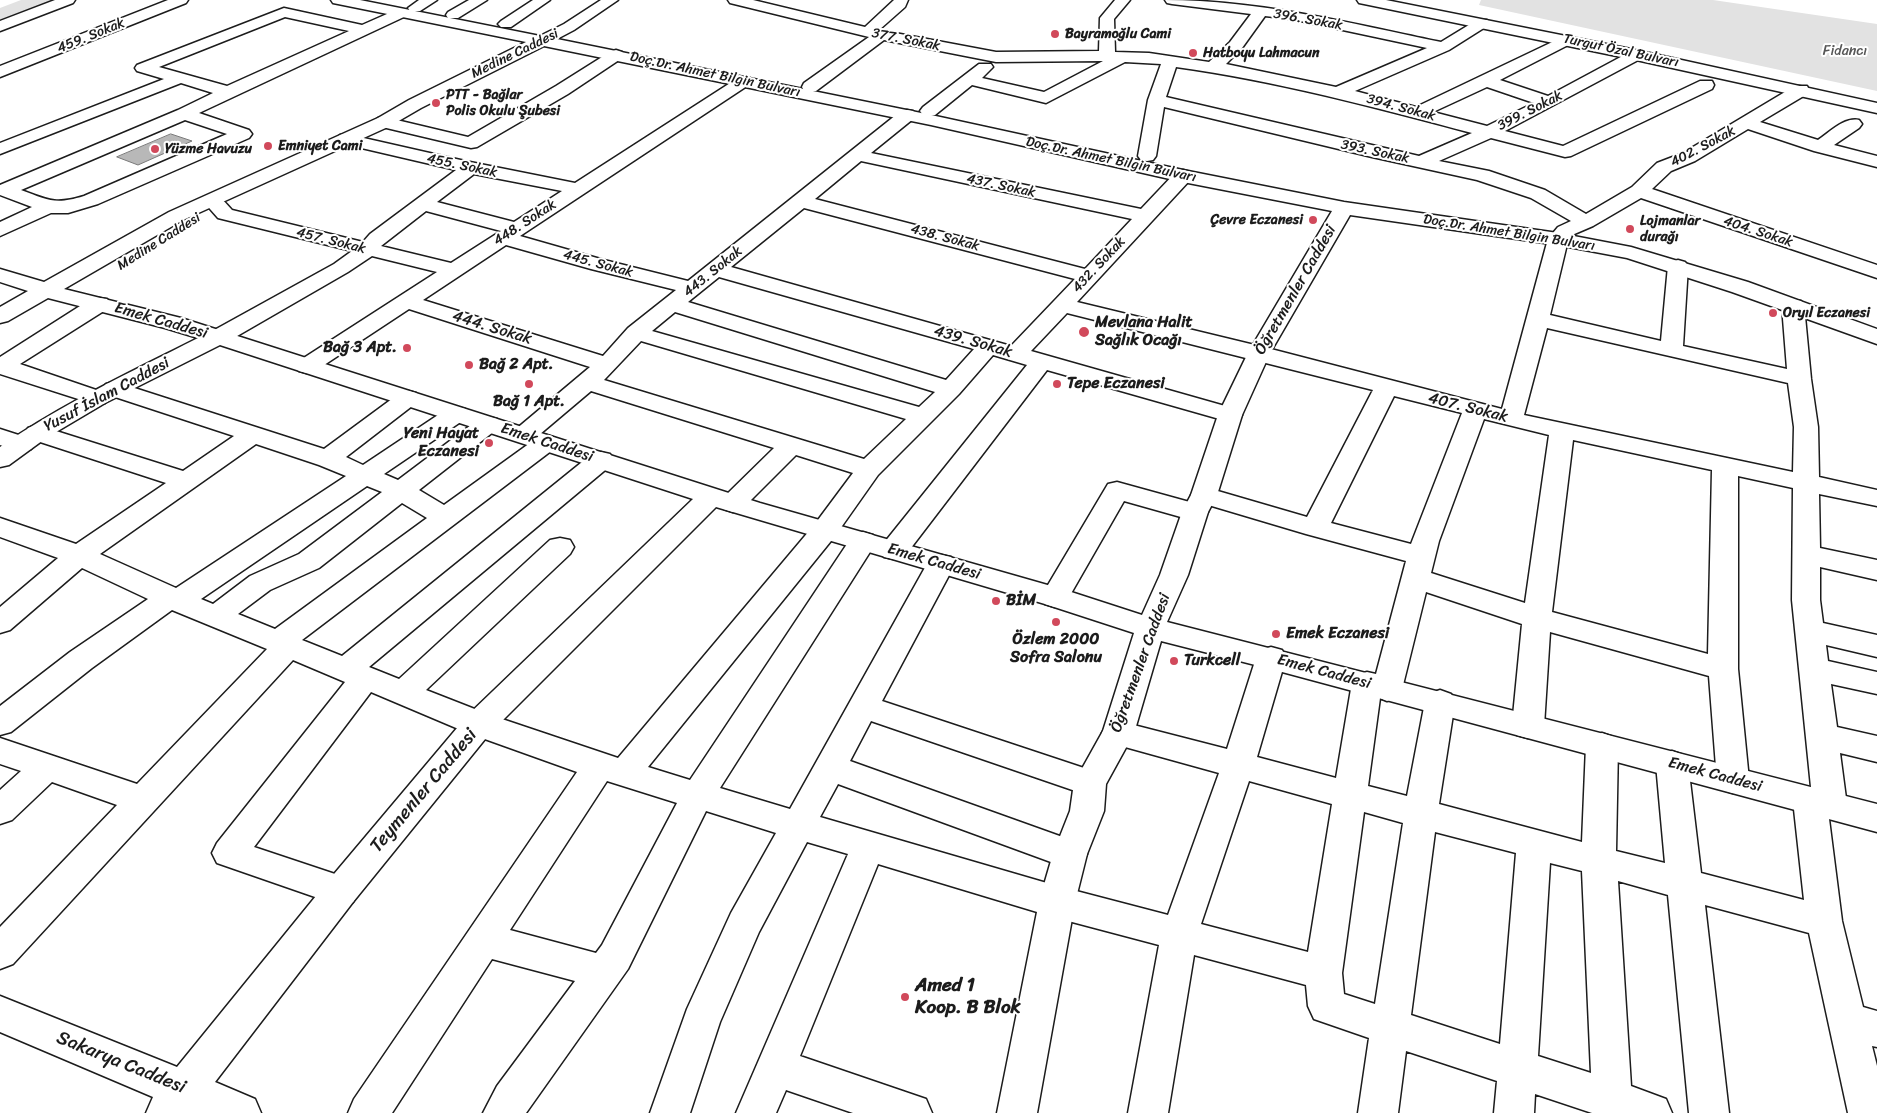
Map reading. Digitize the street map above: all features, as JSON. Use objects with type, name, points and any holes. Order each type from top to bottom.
[{"type":"street","points":[[0,26],[68,0]]},
{"type":"street","points":[[142,0],[175,3]]},
{"type":"street","name":"Doç.Dr. Ahmet Bilgin Bulvarı","points":[[338,0],[415,7],[549,36],[929,111],[1298,189],[1561,235],[1678,266],[1877,337]]},
{"type":"street","points":[[453,15],[480,0]]},
{"type":"street","points":[[506,24],[543,0]]},
{"type":"street","name":"Medine Caddesi","points":[[0,336],[57,294],[203,217],[213,201],[384,122],[569,27],[611,0]]},
{"type":"street","name":"377. Sokak","points":[[735,0],[875,34],[996,56],[1081,55]]},
{"type":"street","points":[[810,87],[875,34],[900,4],[901,0]]},
{"type":"street","points":[[971,80],[1046,98],[1115,56],[1107,18],[1123,0]]},
{"type":"street","name":"396. Sokak","points":[[1172,0],[1309,19],[1443,46]]},
{"type":"street","name":"Turgut Özal Bulvarı","points":[[1364,0],[1636,54],[1877,108]]},
{"type":"street","name":"Turgut Özal Bulvarı","points":[[1413,0],[1686,56],[1877,98]]},
{"type":"street","name":"Doç.Dr. Ahmet Bilgin Bulvarı","points":[[378,1],[506,24],[616,55],[908,115],[1183,176],[1344,208],[1638,246],[1722,272],[1877,328]]},
{"type":"street","name":"459. Sokak","points":[[0,72],[175,3]]},
{"type":"street","points":[[1309,19],[1318,6]]},
{"type":"street","points":[[2,189],[184,114],[415,7]]},
{"type":"street","points":[[228,92],[143,68],[284,12],[364,30]]},
{"type":"street","points":[[1213,67],[1236,44],[1261,12]]},
{"type":"street","points":[[1339,92],[1443,46],[1482,23]]},
{"type":"street","points":[[1417,112],[1486,81],[1568,40]]},
{"type":"street","name":"399. Sokak","points":[[1421,162],[1489,132],[1549,102],[1636,54]]},
{"type":"street","points":[[384,122],[471,143],[562,90],[616,55]]},
{"type":"street","name":"394. Sokak","points":[[1081,55],[1115,56],[1213,67],[1339,92],[1565,152],[1706,85]]},
{"type":"street","points":[[929,111],[971,80],[996,56]]},
{"type":"street","points":[[1147,156],[1156,100],[1160,84],[1170,61]]},
{"type":"street","points":[[0,149],[180,78]]},
{"type":"street","name":"448. Sokak","points":[[306,366],[744,81]]},
{"type":"street","points":[[1486,81],[1549,102]]},
{"type":"street","points":[[1664,167],[1663,154],[1794,88]]},
{"type":"street","name":"402. Sokak","points":[[1561,235],[1639,191],[1664,167],[1689,157],[1747,123],[1794,88]]},
{"type":"street","name":"393. Sokak","points":[[1156,100],[1372,152],[1482,175],[1538,194],[1586,222]]},
{"type":"street","points":[[2,189],[48,207],[68,207],[90,200],[243,134],[184,114]]},
{"type":"street","name":"443. Sokak","points":[[0,952],[143,800],[283,644],[446,518],[535,439],[587,382],[607,365],[636,333],[908,115]]},
{"type":"street","points":[[1747,123],[1820,147],[1877,162]]},
{"type":"street","points":[[1820,147],[1854,124]]},
{"type":"street","name":"455. Sokak","points":[[346,139],[471,168],[578,189]]},
{"type":"street","name":"437. Sokak","points":[[857,155],[1145,216]]},
{"type":"street","name":"Yusuf İslam Caddesi","points":[[0,458],[20,438],[217,338],[341,268],[367,250],[377,238],[421,204],[471,168]]},
{"type":"street","name":"432. Sokak","points":[[1016,354],[1183,176]]},
{"type":"street","name":"404. Sokak","points":[[1639,191],[1877,272]]},
{"type":"street","name":"457. Sokak","points":[[213,201],[225,214],[454,270]]},
{"type":"street","name":"438. Sokak","points":[[801,201],[1089,276]]},
{"type":"street","name":"445. Sokak","points":[[421,204],[510,233],[598,265],[692,288]]},
{"type":"street","points":[[0,230],[48,207]]},
{"type":"street","name":"Öğretmenler Caddesi","points":[[1017,1113],[1056,902],[1070,854],[1087,812],[1090,783],[1118,733],[1150,628],[1174,575],[1230,415],[1258,353],[1344,208]]},
{"type":"street","points":[[1512,419],[1537,319],[1561,235]]},
{"type":"street","points":[[1671,350],[1678,266]]},
{"type":"street","name":"439. Sokak","points":[[715,269],[1230,415]]},
{"type":"street","name":"Emek Caddesi","points":[[0,275],[57,294],[173,323],[722,499],[1055,597],[1150,628],[1272,658],[1877,818]]},
{"type":"street","points":[[0,316],[57,294]]},
{"type":"street","name":"444. Sokak","points":[[405,302],[607,365]]},
{"type":"street","points":[[0,366],[99,304]]},
{"type":"street","points":[[672,304],[950,389]]},
{"type":"street","name":"407. Sokak","points":[[1062,305],[1258,353],[1386,388],[1512,419],[1877,498]]},
{"type":"street","points":[[1793,306],[1799,379],[1806,427],[1806,600],[1822,736],[1820,803],[1824,921],[1862,1025],[1868,1113]]},
{"type":"street","points":[[1537,319],[1799,379]]},
{"type":"street","points":[[636,333],[923,416]]},
{"type":"street","points":[[368,1113],[483,940],[612,770],[825,530],[869,469],[950,389],[989,346]]},
{"type":"street","points":[[894,550],[1042,361]]},
{"type":"street","points":[[0,366],[254,434],[328,459],[366,474],[401,491],[446,518]]},
{"type":"street","points":[[587,382],[869,469]]},
{"type":"street","points":[[1315,528],[1386,388]]},
{"type":"street","points":[[328,459],[408,398]]},
{"type":"street","points":[[1475,410],[1426,541],[1419,567],[1377,686],[1348,795],[1323,973],[1327,1006],[1652,1113]]},
{"type":"street","points":[[0,723],[81,660],[456,414]]},
{"type":"street","points":[[216,616],[260,583],[309,561],[488,424]]},
{"type":"street","points":[[1528,726],[1537,618],[1562,430]]},
{"type":"street","points":[[0,623],[79,555],[254,434]]},
{"type":"street","points":[[20,438],[188,481]]},
{"type":"street","name":"Teymenler Caddesi","points":[[176,1101],[341,891],[480,724],[722,499],[791,445]]},
{"type":"street","points":[[341,891],[229,853],[355,674],[601,460]]},
{"type":"street","points":[[1725,466],[1722,669],[1733,780]]},
{"type":"street","points":[[1055,597],[1117,490],[1200,504],[1315,528],[1419,567],[1537,618],[1722,669]]},
{"type":"street","points":[[0,527],[79,555],[174,599],[480,724],[612,770],[698,794],[1056,902],[1323,973]]},
{"type":"street","points":[[503,1113],[510,1100],[615,957],[698,794],[863,541]]},
{"type":"street","points":[[403,693],[560,547]]},
{"type":"street","points":[[1806,555],[1877,570]]},
{"type":"street","points":[[670,1113],[701,1022],[740,933],[941,564]]},
{"type":"street","points":[[1810,631],[1877,646]]},
{"type":"street","points":[[1148,1113],[1179,934],[1238,766],[1272,658]]},
{"type":"street","points":[[1814,669],[1877,683]]},
{"type":"street","points":[[1378,1113],[1421,814],[1440,702]]},
{"type":"street","points":[[862,706],[1090,783]]},
{"type":"street","points":[[1118,733],[1824,921]]},
{"type":"street","points":[[1822,736],[1877,749]]},
{"type":"street","points":[[1602,746],[1599,861],[1612,1100]]},
{"type":"street","points":[[0,751],[143,800]]},
{"type":"street","points":[[1672,764],[1709,1113]]},
{"type":"street","points":[[0,810],[47,767]]},
{"type":"street","points":[[829,767],[1070,854]]},
{"type":"street","points":[[1514,1113],[1534,844]]},
{"type":"street","points":[[756,1113],[869,845]]},
{"type":"street","points":[[483,940],[604,972]]},
{"type":"street","name":"Sakarya Caddesi","points":[[0,1014],[176,1101],[241,1113]]},
{"type":"street","points":[[775,1067],[912,1113]]},
{"type":"green space","points":[[21,0],[53,0],[0,20],[0,8]]},
{"type":"green space","name":"Fidancı","points":[[1481,0],[1713,0],[1877,24],[1877,91],[1479,5]]},
{"type":"shaded area","name":"Yüzme Havuzu","points":[[171,134],[192,141],[138,165],[117,157]]},
{"type":"place","name":"Bayramoğlu Cami","points":[[1055,34]]},
{"type":"place","name":"Hatboyu Lahmacun","points":[[1193,53]]},
{"type":"place","name":"PTT - Bağlar Polis Okulu Şubesi","points":[[436,103]]},
{"type":"place","name":"Emniyet Cami","points":[[268,146]]},
{"type":"place","name":"Yüzme Havuzu","points":[[155,149]]},
{"type":"place","name":"Çevre Eczanesi","points":[[1313,220]]},
{"type":"place","name":"Lojmanlar durağı","points":[[1630,229]]},
{"type":"place","name":"Oryıl Eczanesi","points":[[1773,313]]},
{"type":"place","name":"Mevlana Halit Sağlık Ocağı","points":[[1084,332]]},
{"type":"place","name":"Bağ 3 Apt.","points":[[407,348]]},
{"type":"place","name":"Bağ 2 Apt.","points":[[469,365]]},
{"type":"place","name":"Bağ 1 Apt.","points":[[529,384]]},
{"type":"place","name":"Tepe Eczanesi","points":[[1057,384]]},
{"type":"place","name":"Yeni Hayat Eczanesi","points":[[489,443]]},
{"type":"place","name":"BİM","points":[[996,601]]},
{"type":"place","name":"Özlem 2000 Sofra Salonu","points":[[1056,622]]},
{"type":"place","name":"Emek Eczanesi","points":[[1276,634]]},
{"type":"place","name":"Turkcell","points":[[1174,661]]},
{"type":"place","name":"Amed 1 Koop. B Blok","points":[[905,997]]}]
